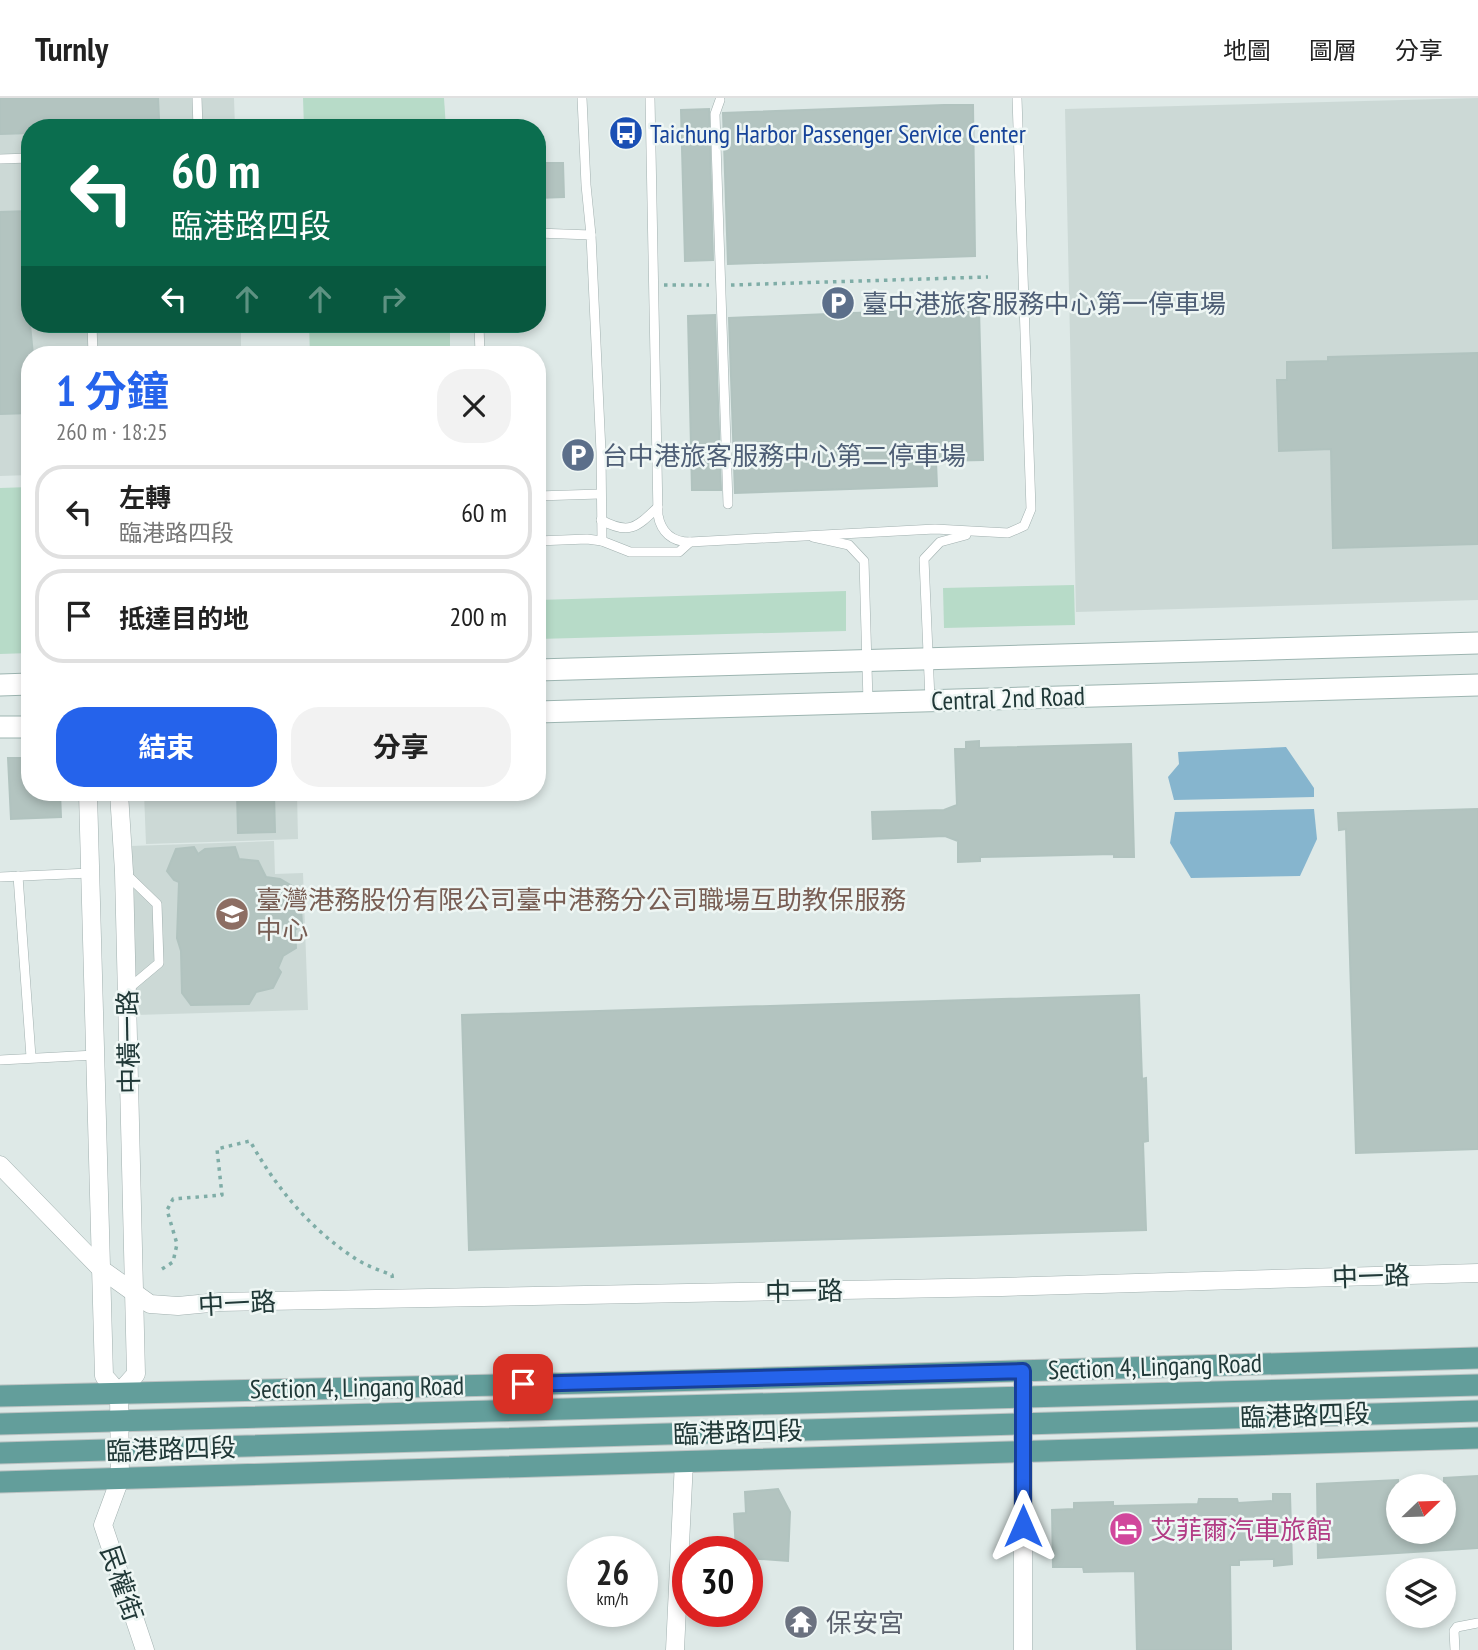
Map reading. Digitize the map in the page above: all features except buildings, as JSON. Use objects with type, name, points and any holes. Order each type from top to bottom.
[{"type":"main road","name":"臨港路四段","points":[[0,1396],[1478,1358]]},
{"type":"main road","name":"Section 4, Lingang Road","points":[[120,1421],[1478,1385]]},
{"type":"main road","name":"Section 4, Lingang Road","points":[[0,1453],[1478,1411]]},
{"type":"main road","name":"臨港路四段","points":[[0,1424],[120,1421]]},
{"type":"main road","name":"臨港路四段","points":[[0,1482],[1478,1438]]},
{"type":"street","name":"Central 2nd Road","points":[[546,670],[1478,643]]},
{"type":"street","points":[[0,685],[21,684]]},
{"type":"street","name":"Central 2nd Road","points":[[546,712],[1478,685]]},
{"type":"street","points":[[0,727],[21,727]]},
{"type":"street","name":"中橫一路","points":[[88,801],[104,1376],[119,1393],[136,1374],[124,872],[120,801]]},
{"type":"street","name":"中一路","points":[[0,1165],[101,1269],[150,1304],[178,1306],[220,1302],[1002,1287],[1478,1273]]},
{"type":"street","points":[[1023,1371],[1023,1650]]},
{"type":"street","name":"民權街","points":[[119,1393],[120,1479],[103,1525],[145,1650]]},
{"type":"street","points":[[675,1650],[684,1461]]},
{"type":"lane","points":[[197,98],[198,119]]},
{"type":"lane","points":[[582,98],[601,452],[602,541]]},
{"type":"lane","points":[[650,98],[658,508],[659,522],[667,534],[681,542],[935,529],[1008,533],[1024,526],[1031,509],[1017,98]]},
{"type":"lane","points":[[720,100],[715,114],[728,504]]},
{"type":"lane","points":[[0,159],[21,158]]},
{"type":"lane","points":[[546,233],[591,234]]},
{"type":"lane","points":[[546,496],[600,494]]},
{"type":"lane","points":[[601,520],[618,528],[636,527],[658,508]]},
{"type":"lane","points":[[930,700],[924,559],[940,542],[974,533]]},
{"type":"lane","points":[[801,535],[849,545],[864,561],[868,702]]},
{"type":"lane","points":[[546,541],[602,541],[630,552],[679,552],[690,542]]},
{"type":"lane","points":[[124,872],[157,904],[159,963],[126,990]]},
{"type":"lane","points":[[0,877],[90,873]]},
{"type":"lane","points":[[18,876],[31,1057]]},
{"type":"lane","points":[[0,1060],[95,1055]]},
{"type":"lane","points":[[1455,1650],[1454,1631],[1457,1627],[1478,1623]]},
{"type":"path","points":[[654,285],[988,276]]},
{"type":"path","points":[[162,1269],[173,1262],[177,1244],[167,1210],[173,1199],[222,1195],[218,1149],[250,1140],[275,1183],[309,1220],[354,1258],[392,1275],[394,1299]]},
{"type":"shaded area","points":[[0,98],[234,98],[235,119],[21,119],[21,333],[241,333],[241,346],[21,346],[21,475],[0,476]]},
{"type":"shaded area","points":[[1478,98],[1478,600],[1076,612],[1065,109]]},
{"type":"shaded area","points":[[144,801],[297,801],[298,839],[146,844]]},
{"type":"shaded area","points":[[274,841],[275,874],[303,873],[308,1010],[135,1015],[130,846]]},
{"type":"green space","points":[[303,98],[444,98],[445,119],[304,119]]},
{"type":"green space","points":[[309,333],[450,333],[450,346],[310,346]]},
{"type":"green space","points":[[21,487],[21,653],[0,654],[0,488]]},
{"type":"green space","points":[[1074,585],[1075,625],[944,628],[943,588]]},
{"type":"green space","points":[[846,591],[846,631],[546,639],[546,600]]},
{"type":"water","points":[[1286,747],[1314,788],[1314,797],[1174,800],[1168,777],[1179,764],[1178,752]]},
{"type":"water","points":[[1314,809],[1317,839],[1300,876],[1191,878],[1170,843],[1175,812]]},
{"type":"place","name":"Taichung Harbor Passenger Service Center","points":[[626,133]]},
{"type":"place","name":"臺中港旅客服務中心第一停車場","points":[[838,303]]},
{"type":"place","name":"台中港旅客服務中心第二停車場","points":[[578,455]]},
{"type":"place","name":"臺灣港務股份有限公司臺中港務分公司職場互助教保服務 中心","points":[[232,914]]},
{"type":"place","name":"艾菲爾汽車旅館","points":[[1126,1529]]},
{"type":"place","name":"保安宮","points":[[801,1622]]},
{"type":"route","points":[[523,1384],[1023,1371],[1023,1526]]}]
